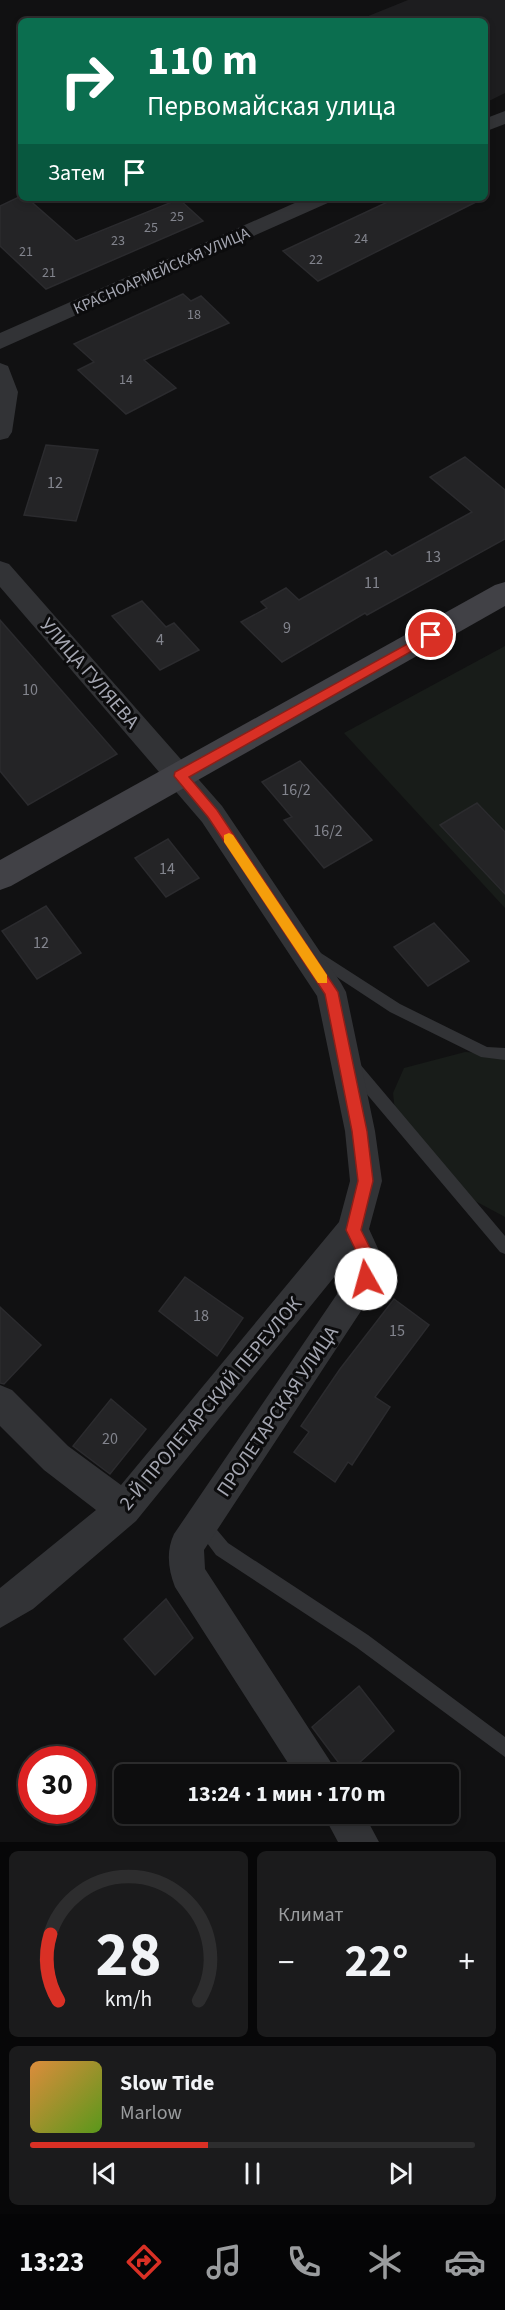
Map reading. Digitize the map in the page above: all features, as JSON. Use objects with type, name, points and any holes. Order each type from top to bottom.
[{"type":"main road","points":[[0,876],[505,593]]},
{"type":"street","points":[[488,124],[505,117]]},
{"type":"street","name":"КРАСНОАРМЕЙСКАЯ УЛИЦА","points":[[0,342],[316,201]]},
{"type":"street","points":[[0,371],[7,392],[0,432]]},
{"type":"street","name":"УЛИЦА ГУЛЯЕВА","points":[[0,570],[180,776]]},
{"type":"street","points":[[180,776],[212,814],[331,992],[360,1131],[366,1181],[353,1230]]},
{"type":"street","name":"2-Й ПРОЛЕТАРСКИЙ ПЕРЕУЛОК","points":[[0,1610],[124,1509],[353,1230]]},
{"type":"street","name":"ПРОЛЕТАРСКАЯ УЛИЦА","points":[[311,1764],[188,1574],[186,1546],[366,1279],[364,1252],[353,1230]]},
{"type":"street","points":[[0,1402],[56,1458],[124,1509]]},
{"type":"street","points":[[348,1824],[360,1842]]},
{"type":"lane","points":[[299,944],[395,1008],[486,1053],[505,1054]]},
{"type":"lane","points":[[343,1054],[505,1247]]},
{"type":"lane","points":[[201,1524],[222,1549],[362,1641],[505,1748]]},
{"type":"shaded area","points":[[408,0],[505,0],[505,93],[488,102],[488,18],[363,18]]},
{"type":"shaded area","points":[[505,646],[505,908],[344,733]]},
{"type":"shaded area","points":[[465,1052],[505,1054],[505,1217],[462,1194],[396,1121],[393,1093],[404,1068]]},
{"type":"building","points":[[18,197],[18,201],[30,201],[76,241],[174,201],[181,201],[203,221],[46,289],[0,246],[0,206]]},
{"type":"building","points":[[390,201],[478,201],[318,281],[283,251]]},
{"type":"building","points":[[183,294],[191,301],[201,296],[229,323],[144,360],[176,388],[126,414],[78,370],[94,362],[74,344]]},
{"type":"building","points":[[46,445],[98,450],[76,521],[24,515]]},
{"type":"building","points":[[465,457],[505,490],[505,539],[367,615],[365,613],[282,662],[241,622],[267,608],[261,602],[286,588],[299,600],[386,551],[392,556],[472,512],[430,477]]},
{"type":"building","points":[[142,601],[166,627],[174,623],[199,650],[160,670],[112,616]]},
{"type":"building","points":[[0,620],[117,754],[28,805],[0,771]]},
{"type":"building","points":[[300,761],[372,840],[324,868],[284,820],[292,817],[262,782]]},
{"type":"building","points":[[477,803],[505,832],[505,894],[440,825]]},
{"type":"building","points":[[168,839],[199,878],[166,897],[135,858]]},
{"type":"building","points":[[46,906],[81,953],[37,979],[2,931]]},
{"type":"building","points":[[434,923],[469,961],[428,986],[394,947]]},
{"type":"building","points":[[185,1277],[243,1318],[217,1356],[159,1311]]},
{"type":"building","points":[[394,1299],[429,1325],[375,1397],[390,1407],[352,1465],[348,1462],[335,1482],[294,1452],[309,1432],[301,1426],[340,1369]]},
{"type":"building","points":[[0,1307],[41,1345],[4,1384],[0,1383]]},
{"type":"building","points":[[111,1399],[146,1429],[110,1474],[73,1446]]},
{"type":"building","points":[[166,1599],[193,1638],[155,1675],[124,1639]]},
{"type":"building","points":[[359,1686],[394,1731],[358,1764],[340,1764],[312,1727]]},
{"type":"slow traffic","points":[[229,838],[323,979]]},
{"type":"route","points":[[366,1279],[364,1252],[353,1230],[366,1181],[360,1131],[331,992],[212,814],[180,776],[431,635]]}]
